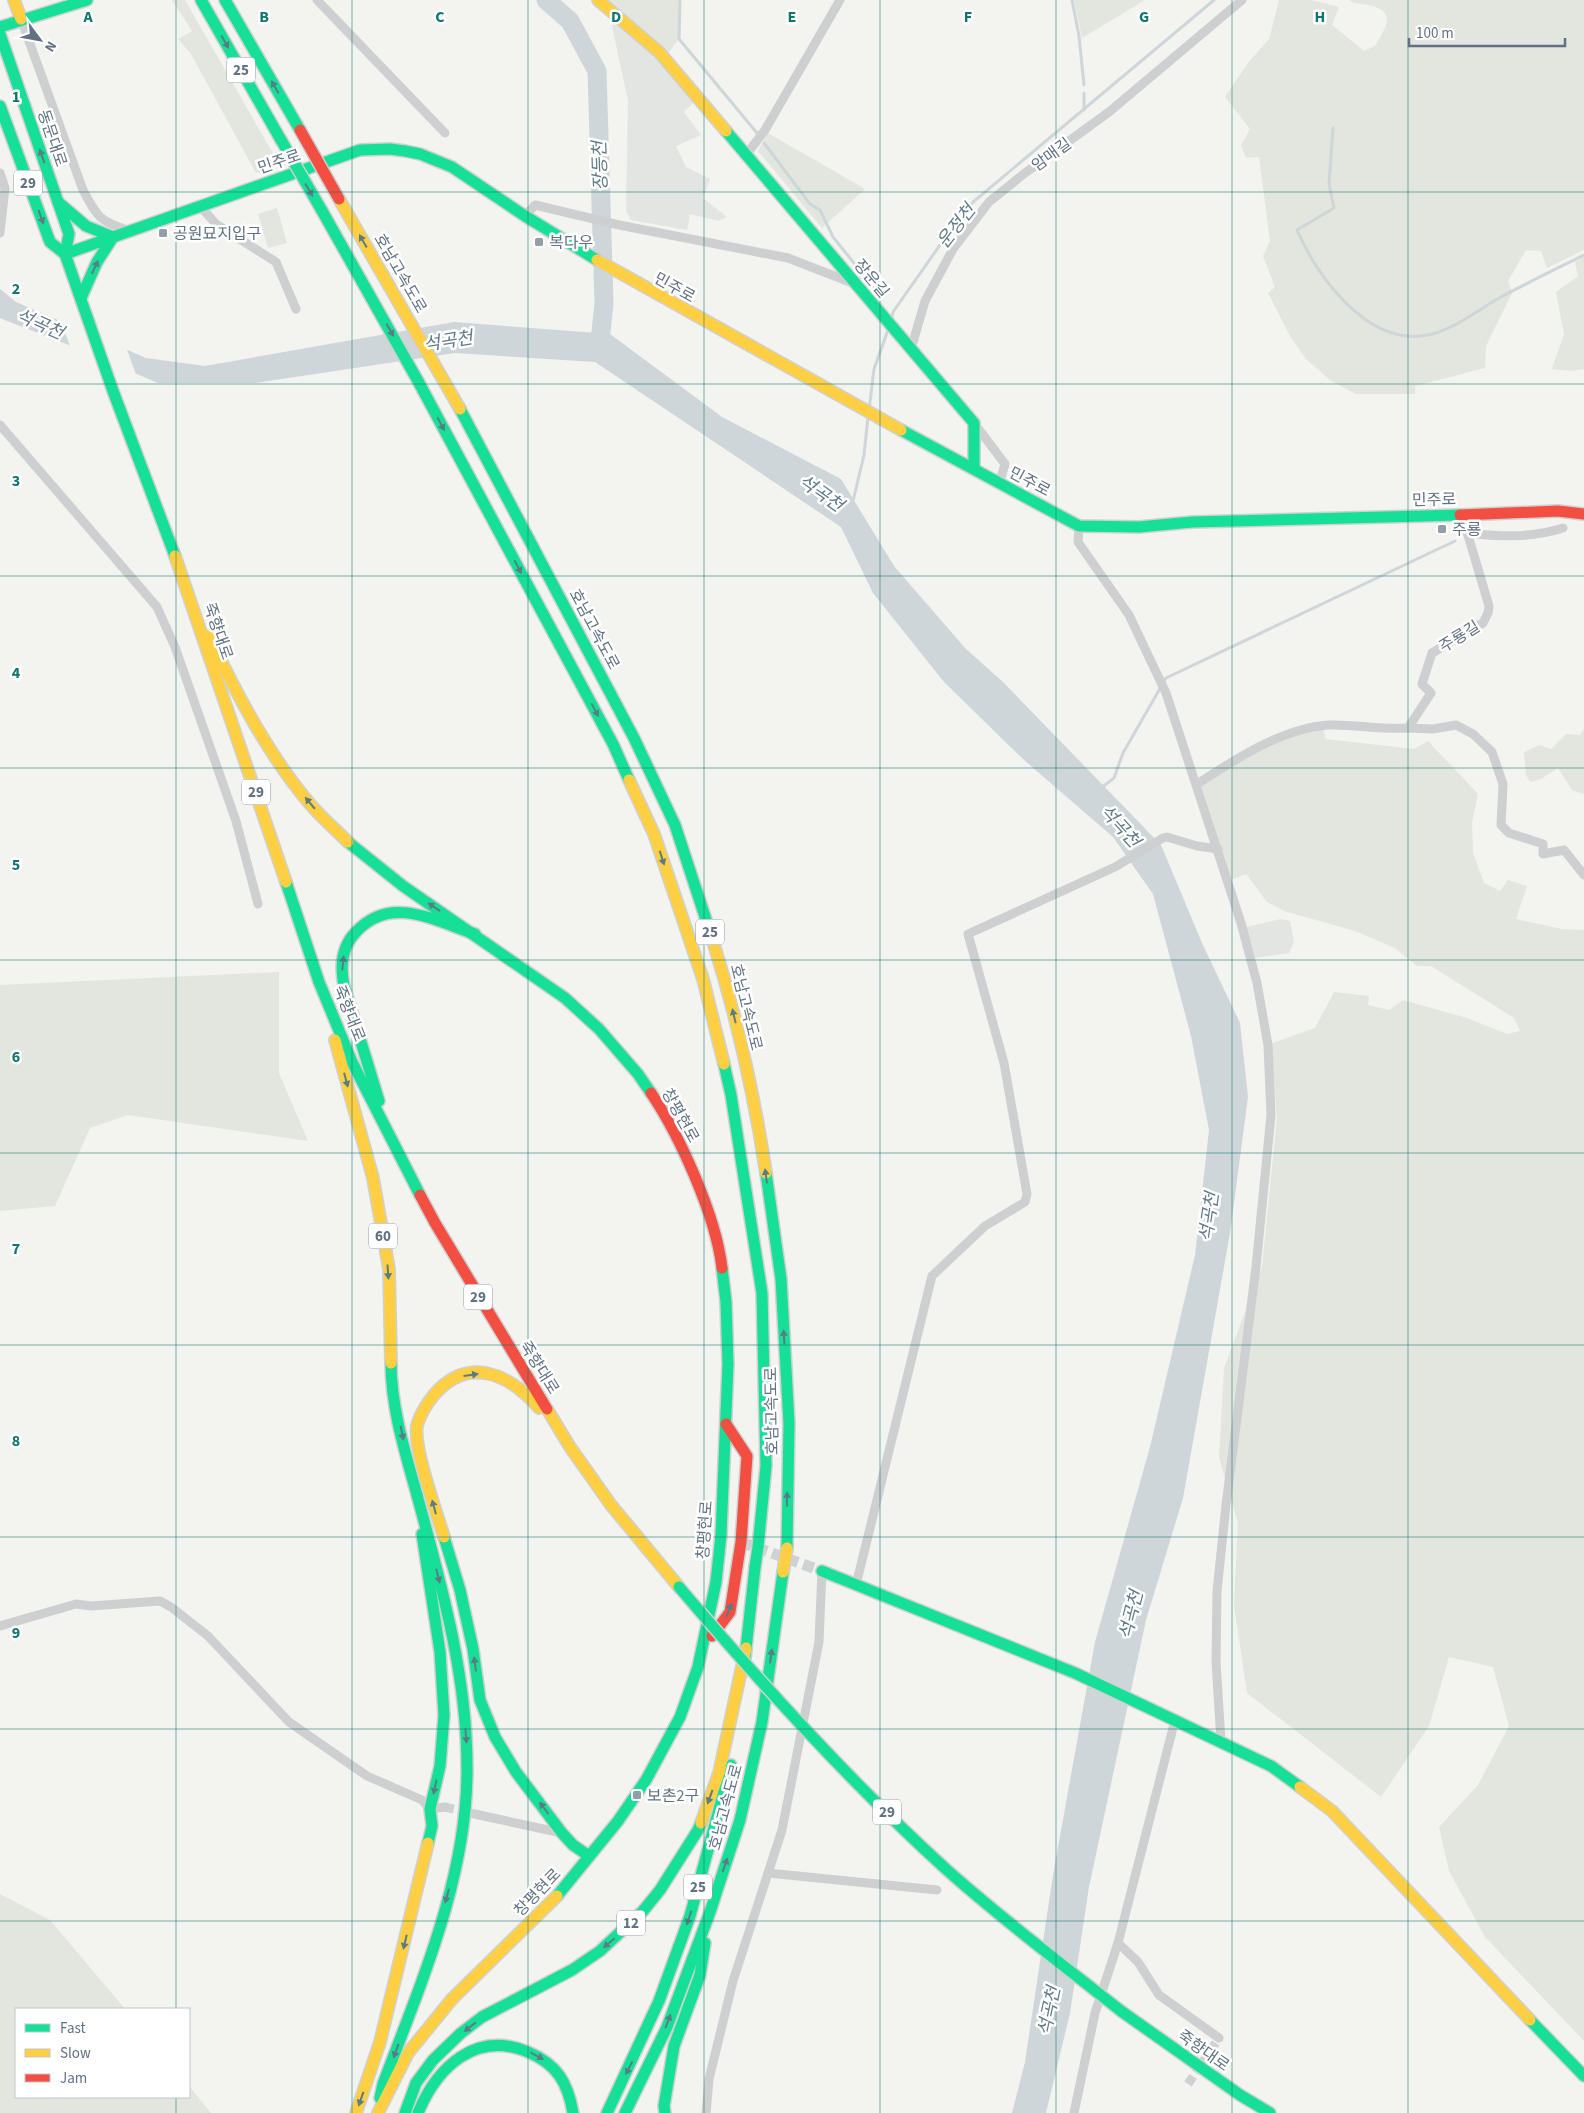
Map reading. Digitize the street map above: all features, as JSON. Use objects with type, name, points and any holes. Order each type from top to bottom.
[{"type":"main road","points":[[14,0],[21,19]]},
{"type":"main road","points":[[0,27],[86,0]]},
{"type":"main road","name":"호남고속도로","points":[[200,0],[367,288],[613,744],[654,834],[702,979],[731,1095],[762,1293],[766,1466],[746,1648],[742,1704],[730,1769],[690,1916],[659,2001],[636,2055],[607,2113]]},
{"type":"main road","name":"호남고속도로","points":[[225,0],[440,372],[634,738],[675,825],[726,982],[759,1126],[781,1279],[789,1423],[787,1548],[762,1722],[740,1820],[710,1912],[667,2027],[625,2113]]},
{"type":"main road","name":"장운길","points":[[598,0],[659,52],[974,423]]},
{"type":"main road","name":"동문대로","points":[[0,34],[58,202],[68,234],[65,254],[113,391]]},
{"type":"main road","name":"동문대로","points":[[0,106],[50,242],[65,254]]},
{"type":"main road","name":"민주로","points":[[65,254],[360,150],[390,149],[420,154],[452,167],[525,216],[622,276],[877,418],[974,468],[999,484],[1079,526],[1139,527],[1192,522],[1462,515],[1558,510],[1584,514]]},
{"type":"main road","points":[[58,202],[86,226],[112,237],[97,262],[82,300]]},
{"type":"main road","name":"죽향대로","points":[[113,391],[192,602],[319,982],[352,1062],[440,1232],[570,1446],[611,1505],[735,1653],[790,1714],[894,1820],[990,1907],[1121,2011],[1240,2095],[1270,2113]]},
{"type":"main road","points":[[974,423],[974,468]]},
{"type":"main road","name":"60","points":[[192,602],[230,680],[264,740],[310,804],[349,843],[403,886],[475,934]]},
{"type":"main road","points":[[393,1144],[344,986],[341,968],[344,949],[354,933],[368,920],[385,913],[404,912],[475,934]]},
{"type":"main road","name":"창평현로","points":[[377,2113],[408,2054],[452,1999],[565,1888],[618,1821],[646,1780],[680,1716],[698,1667],[716,1582],[720,1544],[726,1424],[726,1302],[722,1264],[712,1225],[694,1173],[657,1102],[638,1074],[599,1029],[565,998],[475,934]]},
{"type":"main road","name":"60","points":[[319,982],[373,1178],[389,1269],[391,1380],[404,1447],[459,1664],[467,1748],[465,1807],[456,1861],[434,1945],[384,2084],[377,2113]]},
{"type":"main road","points":[[570,1446],[528,1395],[507,1378],[489,1373],[468,1373],[443,1384],[429,1401],[417,1426],[420,1455],[460,1590],[473,1649],[480,1700],[495,1737],[516,1772],[562,1833],[573,1845],[589,1856]]},
{"type":"main road","points":[[702,1650],[730,1612],[741,1542],[746,1456],[726,1424]]},
{"type":"main road","points":[[356,2113],[380,2042],[397,1977],[432,1826],[430,1809],[440,1766],[444,1715],[440,1652],[424,1554],[417,1495]]},
{"type":"main road","points":[[822,1571],[1075,1673],[1271,1766],[1332,1811],[1498,1988],[1584,2076]]},
{"type":"main road","name":"12","points":[[405,2113],[416,2083],[433,2060],[461,2033],[482,2017],[572,1970],[600,1951],[630,1925],[660,1890],[698,1830],[716,1781],[746,1648]]},
{"type":"main road","points":[[665,2113],[664,2106],[674,2046],[700,1974],[710,1912]]},
{"type":"main road","points":[[418,2113],[441,2072],[456,2058],[479,2047],[509,2044],[538,2055],[557,2069],[570,2093],[573,2113]]},
{"type":"street","points":[[317,0],[445,133]]},
{"type":"street","points":[[746,155],[765,130],[840,0]]},
{"type":"street","name":"암매길","points":[[911,349],[925,300],[953,249],[989,202],[1109,112],[1242,0]]},
{"type":"street","points":[[21,19],[83,190],[95,213],[107,224],[130,231]]},
{"type":"street","points":[[0,173],[5,188],[0,233]]},
{"type":"street","points":[[525,216],[535,205],[619,225],[788,258],[857,285]]},
{"type":"street","points":[[200,206],[216,224],[276,262],[296,309]]},
{"type":"street","name":"장운길","points":[[974,423],[1005,464],[999,484]]},
{"type":"street","points":[[0,425],[157,607],[175,648],[236,822],[258,904]]},
{"type":"street","name":"주룡길","points":[[1408,728],[1431,693],[1422,684],[1432,652],[1483,623],[1488,613],[1489,606],[1462,515]]},
{"type":"street","points":[[1079,526],[1078,542],[1130,614],[1166,693],[1218,848],[1257,983],[1268,1045],[1271,1115],[1256,1267],[1217,1591],[1216,1662],[1221,1741]]},
{"type":"street","points":[[1468,534],[1497,537],[1523,536],[1563,528]]},
{"type":"street","points":[[1197,784],[1270,742],[1311,728],[1329,725],[1385,730],[1408,728],[1433,730],[1456,725],[1473,734],[1492,752],[1503,784],[1501,825],[1509,833],[1543,844],[1544,854],[1564,850],[1584,875]]},
{"type":"street","points":[[856,1585],[932,1276],[985,1226],[1024,1202],[1027,1194],[1004,1062],[968,934],[1123,862],[1163,838],[1167,837],[1197,846],[1218,848]]},
{"type":"street","points":[[706,2113],[709,2079],[734,1981],[782,1830],[819,1642],[822,1571]]},
{"type":"street","points":[[0,1626],[76,1604],[91,1606],[160,1601],[171,1607],[208,1636],[289,1722],[367,1776],[422,1800],[430,1809],[445,1808]]},
{"type":"street","points":[[1074,2113],[1095,2013],[1118,1943],[1175,1720]]},
{"type":"street","points":[[480,1814],[562,1833]]},
{"type":"street","points":[[768,1873],[938,1890]]},
{"type":"street","points":[[1118,1943],[1138,1962],[1159,1995],[1219,2038]]},
{"type":"shaded area","points":[[172,0],[185,0],[279,164],[256,173],[191,54],[178,39],[192,31]]},
{"type":"shaded area","points":[[604,0],[679,0],[678,40],[667,55]]},
{"type":"shaded area","points":[[1074,0],[1145,0],[1082,38]]},
{"type":"shaded area","points":[[1279,0],[1311,0],[1339,7],[1332,25],[1364,51],[1375,46],[1385,27],[1386,15],[1378,8],[1349,1],[1351,0],[1584,0],[1584,250],[1547,268],[1541,251],[1526,250],[1508,281],[1512,293],[1486,346],[1485,368],[1415,386],[1415,394],[1356,394],[1330,380],[1306,359],[1290,336],[1268,293],[1275,287],[1263,256],[1270,241],[1259,157],[1246,158],[1241,145],[1250,129],[1225,97],[1248,63],[1269,39]]},
{"type":"shaded area","points":[[611,21],[615,21],[656,57],[694,102],[684,112],[701,135],[676,146],[686,167],[710,179],[703,198],[727,217],[719,221],[690,214],[687,230],[631,220],[626,211],[628,101]]},
{"type":"shaded area","points":[[768,133],[865,189],[822,228],[758,151]]},
{"type":"shaded area","points":[[277,208],[287,243],[268,248],[258,214]]},
{"type":"shaded area","points":[[1584,257],[1584,369],[1571,371],[1552,369],[1564,334],[1556,292],[1578,276],[1575,262]]},
{"type":"shaded area","points":[[1323,729],[1326,739],[1414,749],[1428,741],[1478,794],[1472,823],[1473,853],[1484,883],[1500,891],[1508,880],[1527,886],[1516,919],[1562,929],[1584,930],[1584,2041],[1485,1937],[1449,1871],[1439,1827],[1478,1785],[1509,1726],[1493,1667],[1449,1657],[1429,1726],[1381,1797],[1247,1693],[1234,1605],[1238,1523],[1219,1458],[1224,1368],[1262,1267],[1277,1117],[1270,1044],[1315,1028],[1334,992],[1369,996],[1368,1005],[1389,1010],[1403,1000],[1467,1018],[1507,1034],[1520,1031],[1514,1018],[1431,966],[1417,966],[1395,948],[1355,931],[1284,911],[1267,902],[1246,874],[1231,880],[1201,785],[1277,743]]},
{"type":"shaded area","points":[[1584,729],[1584,794],[1572,790],[1558,768],[1541,779],[1531,782],[1526,775],[1524,752],[1540,745],[1551,749],[1566,734],[1580,735]]},
{"type":"shaded area","points":[[1281,919],[1290,921],[1294,942],[1289,953],[1255,958],[1246,927]]},
{"type":"shaded area","points":[[279,972],[279,1073],[308,1141],[128,1115],[90,1128],[55,1206],[0,1211],[0,985]]},
{"type":"shaded area","points":[[0,1894],[50,1920],[124,2008],[15,2008],[15,2098],[190,2098],[190,2087],[211,2113],[0,2113]]},
{"type":"water","name":"석곡천","points":[[0,289],[16,302],[146,358],[205,366],[454,322],[610,334],[722,417],[841,479],[894,566],[965,648],[1003,682],[1161,845],[1202,943],[1240,1023],[1248,1097],[1230,1233],[1183,1498],[1146,1620],[1089,1887],[1070,2013],[1046,2113],[1012,2113],[1025,2062],[1053,1875],[1095,1642],[1150,1447],[1195,1255],[1209,1130],[1191,1036],[1153,894],[1113,837],[1023,759],[944,682],[873,593],[841,527],[595,362],[455,353],[255,383],[158,383],[0,318]]},
{"type":"pier","points":[[60,319],[126,347],[137,377],[71,349]]},
{"type":"waterway","name":"장등천","points":[[546,0],[570,21],[597,71],[604,303],[599,351]]},
{"type":"waterway","points":[[680,0],[679,39],[757,133]]},
{"type":"waterway","points":[[1072,0],[1079,36],[1084,85]]},
{"type":"waterway","name":"운정천","points":[[891,321],[893,312],[966,208],[1214,0]]},
{"type":"waterway","points":[[1084,93],[1084,110]]},
{"type":"waterway","points":[[1333,128],[1329,184],[1334,208],[1297,230],[1317,268],[1331,287],[1365,319],[1385,330],[1406,336],[1437,333],[1456,325],[1510,292],[1584,255]]},
{"type":"waterway","points":[[764,143],[810,204],[820,210],[833,237],[879,294]]},
{"type":"waterway","name":"운정천","points":[[869,410],[874,369],[889,327]]},
{"type":"waterway","name":"운정천","points":[[853,501],[864,455],[868,417]]},
{"type":"waterway","points":[[1101,788],[1114,778],[1123,753],[1166,678],[1455,541]]},
{"type":"tunnel","points":[[741,1542],[822,1571]]},
{"type":"tunnel","points":[[445,1807],[479,1815]]},
{"type":"tunnel","points":[[1188,2084],[1219,2038]]},
{"type":"traffic: fast","points":[[0,27],[87,0]]},
{"type":"traffic: fast","points":[[201,0],[281,140]]},
{"type":"traffic: fast","points":[[225,0],[300,130]]},
{"type":"traffic: fast","points":[[0,34],[69,234],[65,254]]},
{"type":"traffic: fast","points":[[0,106],[50,242],[65,254],[113,391],[175,556]]},
{"type":"traffic: fast","points":[[726,131],[974,423],[974,468]]},
{"type":"traffic: fast","points":[[281,140],[321,209]]},
{"type":"traffic: fast","points":[[65,254],[360,150],[390,149],[420,154],[452,167],[525,216],[597,260]]},
{"type":"traffic: fast","points":[[58,202],[86,226],[113,237],[97,262],[81,298]]},
{"type":"traffic: fast","points":[[321,209],[418,381],[613,744],[629,780]]},
{"type":"traffic: fast","points":[[460,409],[634,738],[675,825],[712,938]]},
{"type":"traffic: fast","points":[[901,430],[1079,526],[1139,527],[1192,522],[1460,515]]},
{"type":"traffic: fast","points":[[348,842],[403,886],[565,998],[599,1029],[638,1074],[651,1093]]},
{"type":"traffic: fast","points":[[286,882],[319,982],[352,1062],[420,1195]]},
{"type":"traffic: fast","points":[[379,1101],[344,986],[342,964],[347,944],[356,932],[370,921],[384,914],[414,914],[475,934]]},
{"type":"traffic: fast","points":[[724,1064],[731,1095],[762,1293],[766,1466],[758,1547]]},
{"type":"traffic: fast","points":[[766,1173],[781,1279],[789,1423],[787,1548]]},
{"type":"traffic: fast","points":[[557,1896],[618,1821],[646,1780],[680,1717],[698,1667],[716,1582],[721,1535],[728,1364],[726,1302],[722,1268]]},
{"type":"traffic: fast","points":[[391,1363],[396,1413],[417,1495]]},
{"type":"traffic: fast","points":[[380,2098],[383,2084],[427,1968],[440,1928],[460,1848],[465,1808],[466,1732],[458,1664],[435,1562],[417,1495]]},
{"type":"traffic: fast","points":[[422,1534],[440,1652],[444,1715],[440,1766],[430,1809],[432,1826],[428,1843]]},
{"type":"traffic: fast","points":[[444,1537],[460,1590],[473,1649],[480,1700],[495,1737],[516,1772],[562,1833],[573,1845],[589,1856]]},
{"type":"traffic: fast","points":[[755,1567],[758,1547]]},
{"type":"traffic: fast","points":[[745,1658],[755,1567]]},
{"type":"traffic: fast","points":[[822,1571],[1075,1673],[1271,1766],[1300,1787]]},
{"type":"traffic: fast","points":[[625,2113],[667,2027],[710,1912],[740,1820],[762,1722],[783,1572]]},
{"type":"traffic: fast","points":[[679,1587],[808,1733],[911,1837],[990,1907],[1121,2011]]},
{"type":"traffic: fast","points":[[607,2113],[659,2001],[690,1916],[731,1765]]},
{"type":"traffic: fast","points":[[405,2113],[416,2083],[433,2060],[461,2033],[482,2017],[572,1970],[600,1951],[643,1911],[660,1890],[701,1823]]},
{"type":"traffic: fast","points":[[665,2113],[664,2106],[674,2046],[700,1975],[705,1943]]},
{"type":"traffic: fast","points":[[1121,2011],[1240,2095],[1270,2113]]},
{"type":"traffic: fast","points":[[1530,2020],[1584,2076]]},
{"type":"traffic: fast","points":[[418,2113],[426,2096],[447,2068],[461,2057],[475,2050],[492,2046],[509,2046],[528,2052],[547,2062],[560,2076],[568,2092],[573,2113]]},
{"type":"traffic: slow","points":[[14,0],[21,19]]},
{"type":"traffic: slow","points":[[598,0],[659,52],[726,131]]},
{"type":"traffic: slow","points":[[339,199],[460,409]]},
{"type":"traffic: slow","points":[[597,260],[901,430]]},
{"type":"traffic: slow","points":[[175,556],[286,882]]},
{"type":"traffic: slow","points":[[209,636],[242,702],[281,766],[310,804],[348,842]]},
{"type":"traffic: slow","points":[[629,780],[654,834],[703,979],[724,1064]]},
{"type":"traffic: slow","points":[[712,938],[744,1054],[766,1173]]},
{"type":"traffic: slow","points":[[335,1040],[373,1178],[389,1269],[391,1363]]},
{"type":"traffic: slow","points":[[444,1537],[422,1464],[417,1436],[418,1422],[433,1396],[446,1383],[460,1376],[474,1373],[488,1374],[501,1378],[515,1386],[539,1408]]},
{"type":"traffic: slow","points":[[547,1409],[570,1447],[611,1505],[679,1587]]},
{"type":"traffic: slow","points":[[783,1572],[787,1548]]},
{"type":"traffic: slow","points":[[701,1823],[719,1773],[746,1648]]},
{"type":"traffic: slow","points":[[1300,1787],[1332,1811],[1530,2020]]},
{"type":"traffic: slow","points":[[356,2113],[380,2042],[428,1843]]},
{"type":"traffic: slow","points":[[378,2113],[408,2053],[452,1999],[557,1896]]},
{"type":"traffic: jam","points":[[300,130],[339,199]]},
{"type":"traffic: jam","points":[[1460,515],[1558,511],[1584,514]]},
{"type":"traffic: jam","points":[[651,1093],[685,1154],[705,1201],[722,1268]]},
{"type":"traffic: jam","points":[[420,1195],[547,1409]]},
{"type":"traffic: jam","points":[[712,1636],[730,1612],[741,1542],[747,1456],[726,1424]]},
{"type":"place","name":"공원묘지입구","points":[[163,233]]},
{"type":"place","name":"복다우","points":[[539,242]]},
{"type":"place","name":"주룡","points":[[1442,529]]},
{"type":"place","name":"보촌2구","points":[[637,1795]]}]
